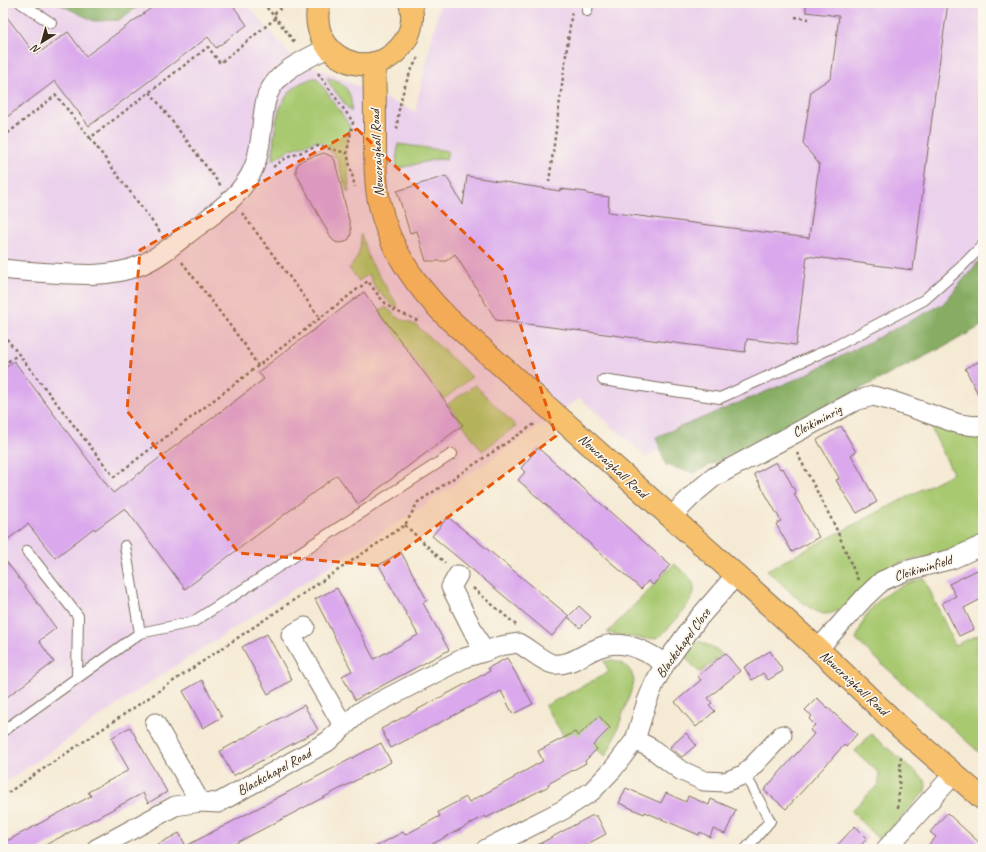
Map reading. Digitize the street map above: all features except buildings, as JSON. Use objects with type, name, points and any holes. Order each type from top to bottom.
[{"type":"main road","points":[[319,3],[316,14],[317,26],[328,48],[343,59],[359,64],[374,63],[391,56],[399,49],[409,35],[412,21],[412,10],[410,3]]},
{"type":"main road","name":"Newcraighall Road","points":[[374,63],[376,175],[379,202],[388,231],[400,259],[434,305],[818,649],[902,728],[983,799]]},
{"type":"street","points":[[3,269],[90,275],[123,271],[156,257],[219,211],[240,191],[254,168],[258,154],[265,103],[268,92],[275,82],[289,69],[328,48]]},
{"type":"street","name":"Cleikiminrig","points":[[671,517],[696,492],[714,477],[855,401],[873,396],[959,424],[976,426],[983,425]]},
{"type":"street","name":"Cleikiminfield","points":[[818,649],[865,597],[882,581],[905,571],[952,559],[983,545]]},
{"type":"street","points":[[458,575],[451,587],[484,652]]},
{"type":"street","name":"Blackchapel Close","points":[[486,849],[563,810],[592,791],[615,767],[635,740],[647,701],[665,664],[696,621],[736,575]]},
{"type":"street","points":[[305,627],[291,635],[344,727]]},
{"type":"street","name":"Blackchapel Road","points":[[96,849],[175,806],[200,802],[218,803],[327,742],[360,712],[367,708],[464,658],[500,646],[518,643],[552,664],[572,662],[600,647],[620,645],[644,651],[665,664]]},
{"type":"street","points":[[155,723],[200,802]]},
{"type":"street","points":[[635,740],[651,748],[680,770],[704,781],[725,782],[745,774],[782,735]]},
{"type":"street","points":[[891,843],[954,774]]},
{"type":"lane","points":[[21,3],[51,23]]},
{"type":"lane","points":[[603,380],[720,398],[834,347],[924,300],[983,245]]},
{"type":"lane","points":[[3,732],[140,633],[193,622],[452,454]]},
{"type":"lane","points":[[125,546],[140,633]]},
{"type":"lane","points":[[27,551],[78,616],[77,678]]},
{"type":"lane","points":[[745,774],[770,821],[746,849]]},
{"type":"path","points":[[263,3],[307,58],[353,122],[346,153],[356,188]]},
{"type":"path","points":[[273,15],[287,3]]},
{"type":"path","points":[[550,182],[573,3]]},
{"type":"path","points":[[796,17],[809,19]]},
{"type":"path","points":[[3,137],[56,95],[90,138],[208,47],[220,63],[276,18]]},
{"type":"path","points":[[396,133],[397,120],[407,82],[420,56]]},
{"type":"path","points":[[269,171],[286,158],[318,146],[346,153]]},
{"type":"path","points":[[3,334],[114,477],[368,281],[382,299],[394,310],[404,313],[416,320],[434,305]]},
{"type":"path","points":[[3,365],[18,354]]},
{"type":"path","points":[[3,796],[405,525],[418,502],[553,412]]},
{"type":"path","points":[[788,436],[835,526],[865,597]]},
{"type":"path","points":[[891,843],[902,728]]},
{"type":"highlighted area","points":[[357,129],[503,270],[556,436],[383,566],[239,553],[127,411],[140,250]]},
{"type":"shaded area","points":[[3,3],[57,3],[94,21],[119,20],[143,3],[246,3],[291,56],[415,112],[440,3],[983,3],[983,283],[971,293],[646,457],[580,398],[420,508],[149,683],[3,784]]},
{"type":"green space","points":[[57,3],[143,3],[119,20],[94,21]]},
{"type":"green space","points":[[313,78],[317,78],[350,126],[345,150],[348,165],[349,192],[347,192],[337,159],[324,143],[315,141],[289,150],[273,160],[275,129],[280,108],[291,91],[299,84]]},
{"type":"green space","points":[[327,78],[339,82],[347,89],[351,100],[351,112],[331,86]]},
{"type":"green space","points":[[398,144],[448,151],[446,160],[437,159],[396,169]]},
{"type":"green space","points":[[361,234],[369,259],[398,306],[395,308],[375,288],[369,274],[359,281],[349,268],[359,253]]},
{"type":"green space","points":[[983,256],[983,325],[951,343],[694,473],[666,465],[656,437],[799,378],[943,304]]},
{"type":"green space","points":[[386,307],[398,318],[416,325],[472,377],[444,399],[378,311]]},
{"type":"green space","points":[[475,385],[516,426],[482,451],[448,404]]},
{"type":"green space","points":[[928,422],[983,433],[983,534],[950,551],[904,562],[886,569],[872,579],[847,604],[833,613],[825,614],[818,612],[803,603],[767,570],[953,473]]},
{"type":"green space","points":[[674,564],[691,580],[694,587],[694,592],[687,606],[665,632],[656,638],[650,639],[607,633]]},
{"type":"green space","points":[[924,578],[955,645],[983,633],[983,756],[856,640],[866,616],[881,599],[889,592],[899,587]]},
{"type":"green space","points":[[699,641],[716,649],[722,654],[700,673],[685,657]]},
{"type":"green space","points":[[612,660],[621,663],[630,670],[634,682],[613,742],[605,757],[597,749],[593,753],[583,743],[570,746],[545,706],[609,672],[604,661]]},
{"type":"green space","points":[[871,734],[925,780],[926,785],[925,791],[880,841],[851,811],[879,784],[879,773],[855,751]]}]
